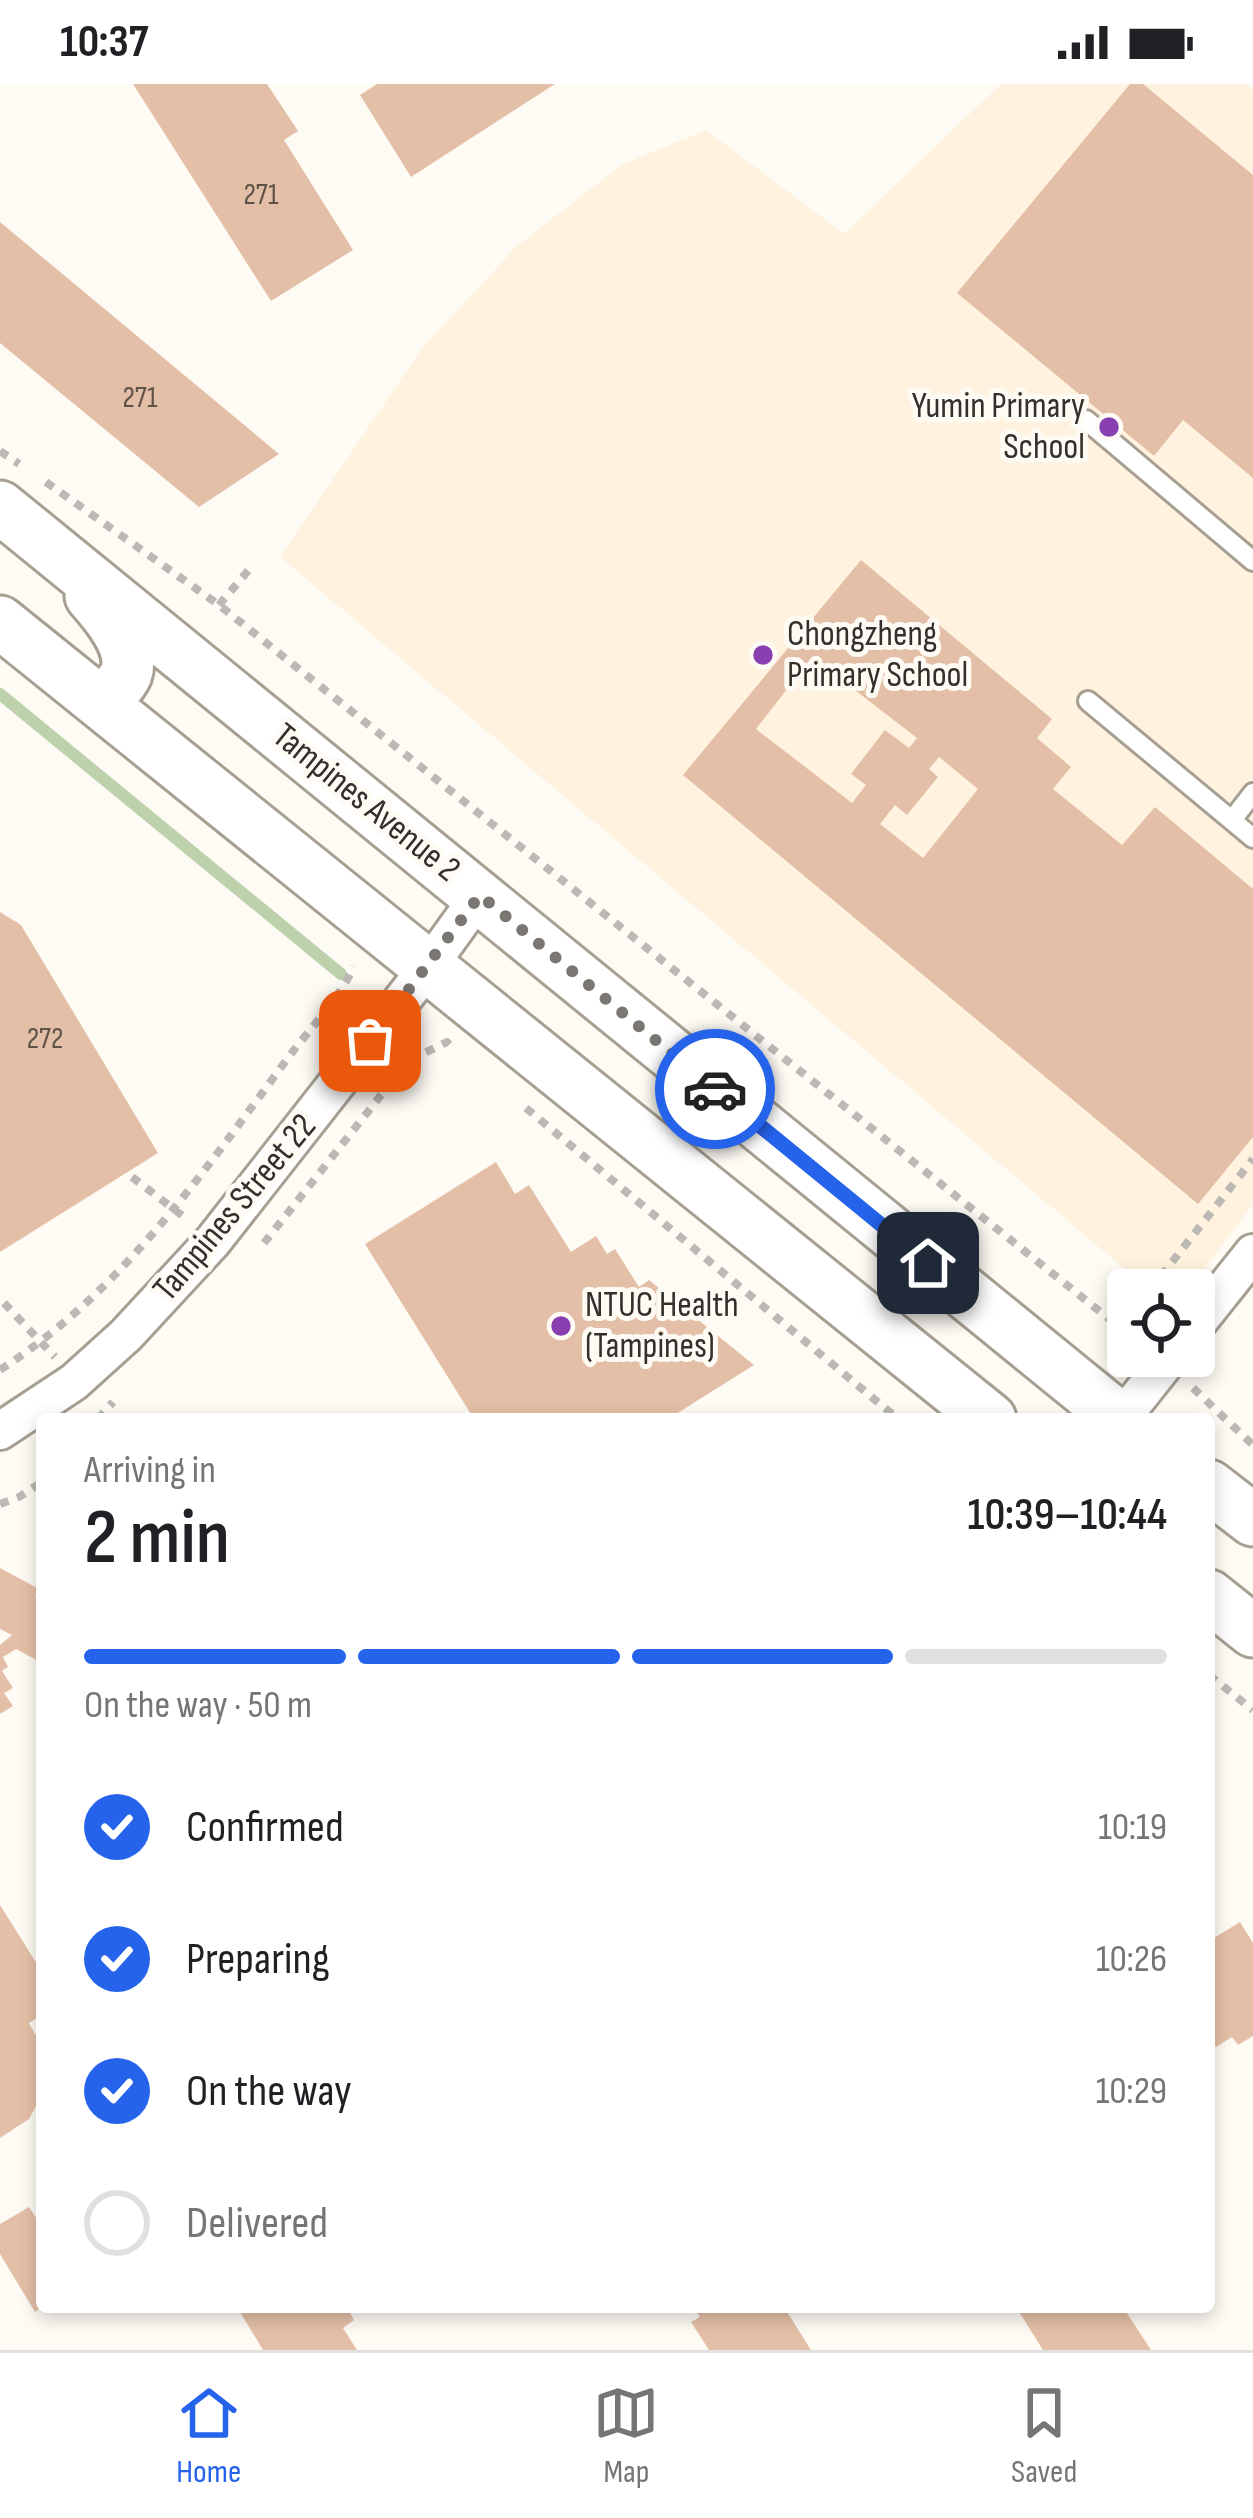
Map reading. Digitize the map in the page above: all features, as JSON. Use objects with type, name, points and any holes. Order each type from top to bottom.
[{"type":"main road","points":[[19,523],[110,617],[120,637],[127,659],[125,675],[101,704]]},
{"type":"main road","name":"Tampines Avenue 2","points":[[19,523],[1114,1413]]},
{"type":"main road","points":[[0,622],[982,1413]]},
{"type":"main road","points":[[1215,1491],[1253,1520]]},
{"type":"main road","points":[[1215,1601],[1253,1631]]},
{"type":"street","name":"Tampines Street 22","points":[[0,1430],[74,1382],[126,1335],[213,1241],[480,895]]},
{"type":"street","points":[[1215,1301],[1253,1253]]},
{"type":"street","points":[[1126,1413],[1154,1377]]},
{"type":"lane","points":[[1086,420],[1253,561]]},
{"type":"lane","points":[[1088,701],[1253,838]]},
{"type":"lane","points":[[1232,820],[1253,793]]},
{"type":"path","points":[[0,451],[219,605],[1107,1317]]},
{"type":"path","points":[[219,605],[253,565]]},
{"type":"path","points":[[0,1370],[43,1342],[105,1288],[175,1209],[355,968]]},
{"type":"path","points":[[447,1042],[466,1058]]},
{"type":"path","points":[[520,1103],[891,1413]]},
{"type":"path","points":[[1167,1269],[1253,1159]]},
{"type":"path","points":[[132,1177],[213,1241]]},
{"type":"path","points":[[4,1303],[74,1382]]},
{"type":"path","points":[[1185,1377],[1253,1445]]},
{"type":"path","points":[[0,1504],[36,1486]]},
{"type":"path","points":[[1215,1680],[1253,1710]]},
{"type":"shaded area","name":"Chongzheng Primary School","points":[[1001,84],[1246,84],[1253,90],[1253,1204],[1204,1269],[1125,1269],[280,557],[423,347],[517,246],[623,164],[706,130],[844,234]]},
{"type":"building","points":[[133,84],[267,84],[298,131],[284,140],[353,250],[271,301]]},
{"type":"building","points":[[377,84],[555,84],[411,177],[360,95]]},
{"type":"building","points":[[1130,84],[1143,84],[1253,175],[1253,478],[1183,420],[1154,456],[957,293]]},
{"type":"building","points":[[0,222],[279,454],[199,507],[0,343]]},
{"type":"building","points":[[861,560],[1052,719],[1037,738],[1071,767],[1053,789],[1122,845],[1155,807],[1253,889],[1253,1137],[1198,1204],[683,775]],"holes":[[[812,657],[917,738],[909,748],[885,730],[851,774],[866,785],[852,803],[756,729]],[[939,757],[978,789],[923,858],[880,824],[895,805],[907,815],[938,777],[929,769]]]},
{"type":"building","points":[[0,912],[21,925],[158,1153],[0,1252]]},
{"type":"building","name":"NTUC Health (Tampines)","points":[[496,1162],[515,1194],[529,1185],[571,1252],[596,1236],[607,1254],[615,1249],[639,1287],[649,1280],[754,1365],[678,1413],[470,1413],[365,1244]]},
{"type":"building","points":[[0,1568],[36,1587],[36,1660],[16,1649],[3,1657],[8,1667],[2,1671],[13,1688],[4,1693],[13,1706],[0,1714],[0,1645],[12,1635],[0,1629]]},
{"type":"building","points":[[0,1905],[36,1962],[36,2019],[29,2023],[36,2036],[36,2106],[29,2119],[0,2138]]},
{"type":"building","points":[[1240,1922],[1253,1943],[1253,2036],[1238,2045],[1232,2037],[1215,2045],[1215,1937]]},
{"type":"building","points":[[29,2207],[36,2218],[35,2312],[0,2254],[0,2224]]},
{"type":"building","points":[[241,2313],[350,2313],[354,2320],[343,2328],[357,2350],[263,2350]]},
{"type":"building","points":[[697,2313],[788,2313],[811,2350],[709,2350],[691,2322],[700,2317]]},
{"type":"building","points":[[1020,2313],[1127,2313],[1151,2350],[1043,2350]]},
{"type":"waterway","points":[[0,694],[341,974]]},
{"type":"way so far","points":[[370,1041],[480,895],[715,1089]]},
{"type":"place","name":"Yumin Primary School","points":[[1109,427]]},
{"type":"place","name":"Chongzheng Primary School","points":[[763,655]]},
{"type":"place","name":"NTUC Health (Tampines)","points":[[561,1326]]},
{"type":"route","points":[[715,1089],[928,1263]]}]
